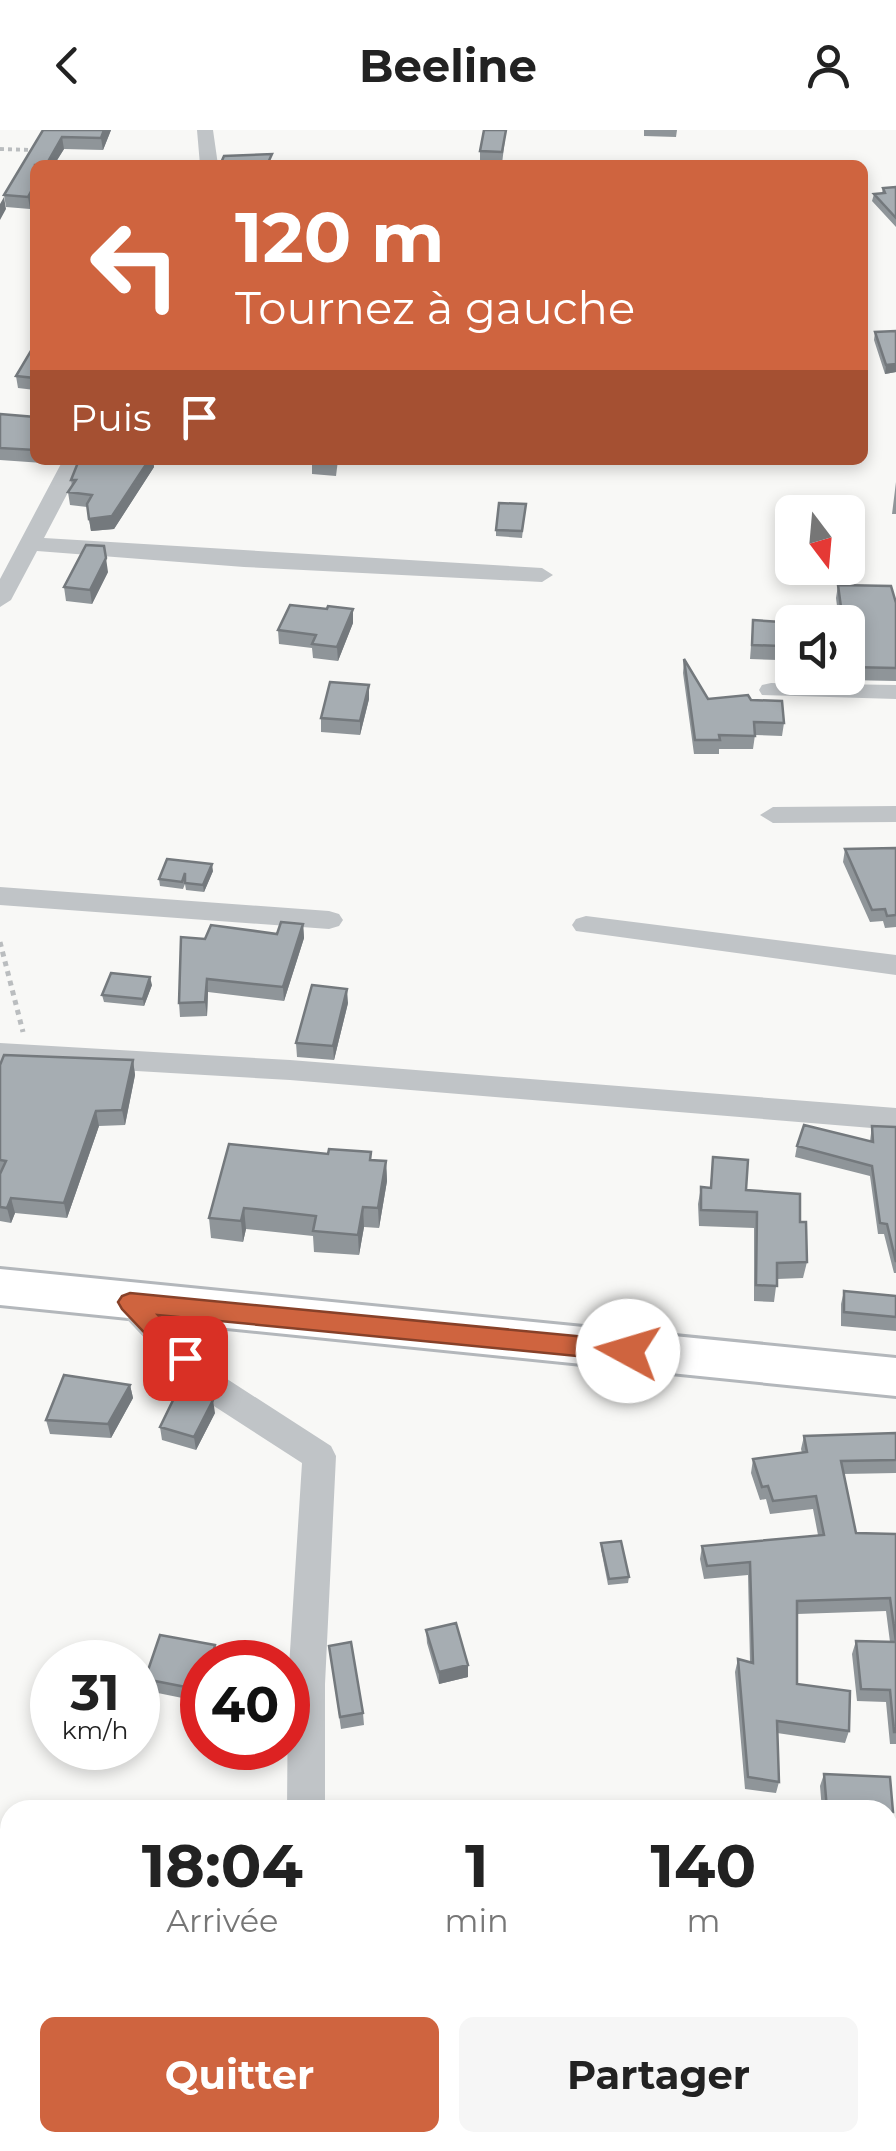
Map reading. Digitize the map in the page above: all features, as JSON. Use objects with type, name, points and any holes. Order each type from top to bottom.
[{"type":"street","points":[[205,130],[208,160]]},
{"type":"street","points":[[0,600],[71,465]]},
{"type":"street","points":[[30,544],[244,560],[542,575]]},
{"type":"street","points":[[771,690],[896,692]]},
{"type":"street","points":[[774,814],[896,814]]},
{"type":"street","points":[[0,896],[329,920]]},
{"type":"street","points":[[586,925],[896,965]]},
{"type":"street","points":[[0,1053],[290,1070],[896,1119]]},
{"type":"street","points":[[0,1287],[896,1377]]},
{"type":"street","points":[[130,1302],[212,1386],[319,1456],[306,1684],[306,1800]]},
{"type":"path","points":[[0,149],[32,150]]},
{"type":"building","points":[[43,130],[104,130],[101,138],[62,137],[49,160],[30,160],[28,197],[4,195]]},
{"type":"building","points":[[484,130],[506,130],[502,152],[480,151]]},
{"type":"building","points":[[272,154],[269,160],[222,160],[224,156]]},
{"type":"building","points":[[896,187],[896,218],[874,194]]},
{"type":"building","points":[[896,331],[896,364],[886,365],[875,332]]},
{"type":"building","points":[[30,352],[30,377],[16,376]]},
{"type":"building","points":[[0,414],[30,417],[30,450],[0,448]]},
{"type":"building","points":[[77,465],[146,465],[112,516],[89,519],[87,504],[92,495],[68,492],[76,480],[71,480]]},
{"type":"building","points":[[499,503],[526,504],[522,531],[496,530]]},
{"type":"building","points":[[86,545],[104,546],[106,558],[90,590],[64,587]]},
{"type":"building","points":[[838,585],[891,586],[896,603],[896,668],[865,667],[865,605],[841,605]]},
{"type":"building","points":[[290,605],[353,609],[337,647],[312,644],[316,635],[278,630]]},
{"type":"building","points":[[753,620],[775,622],[775,646],[752,645]]},
{"type":"building","points":[[684,659],[708,699],[748,695],[751,700],[782,701],[784,723],[754,722],[755,736],[719,735],[720,740],[695,740]]},
{"type":"building","points":[[330,682],[369,685],[360,721],[321,718]]},
{"type":"building","points":[[896,848],[896,915],[887,916],[885,909],[872,910],[845,849]]},
{"type":"building","points":[[167,859],[212,864],[203,885],[185,883],[185,873],[182,882],[159,879]]},
{"type":"building","points":[[281,922],[303,924],[283,987],[207,979],[205,1002],[179,1003],[181,937],[205,939],[211,925],[277,934]]},
{"type":"building","points":[[111,973],[150,977],[143,999],[102,995]]},
{"type":"building","points":[[312,985],[347,989],[333,1046],[296,1043]]},
{"type":"building","points":[[4,1055],[133,1060],[122,1110],[96,1111],[64,1203],[11,1198],[7,1208],[0,1207],[0,1174],[6,1161],[0,1160],[0,1065]]},
{"type":"building","points":[[804,1125],[873,1142],[872,1126],[896,1127],[896,1262],[887,1224],[880,1223],[872,1166],[797,1146]]},
{"type":"building","points":[[229,1144],[328,1154],[329,1149],[371,1152],[370,1160],[386,1161],[378,1208],[363,1207],[358,1235],[313,1231],[316,1216],[244,1208],[241,1221],[209,1218]]},
{"type":"building","points":[[713,1157],[748,1160],[746,1190],[800,1194],[800,1222],[806,1222],[807,1262],[777,1263],[777,1286],[756,1285],[757,1212],[701,1210],[701,1187],[711,1188]]},
{"type":"building","points":[[844,1291],[896,1296],[896,1317],[844,1312]]},
{"type":"building","points":[[64,1375],[130,1385],[108,1424],[46,1420]]},
{"type":"building","points":[[178,1390],[213,1400],[194,1437],[160,1427]]},
{"type":"building","points":[[896,1433],[896,1460],[841,1461],[856,1533],[896,1534],[896,1642],[890,1598],[797,1601],[797,1684],[850,1691],[849,1731],[777,1721],[779,1782],[748,1777],[738,1659],[753,1663],[750,1562],[707,1566],[702,1546],[824,1535],[816,1496],[773,1501],[768,1486],[762,1487],[753,1459],[807,1452],[804,1436]]},
{"type":"building","points":[[621,1541],[629,1577],[609,1579],[601,1543]]},
{"type":"building","points":[[456,1623],[468,1665],[439,1672],[426,1630]]},
{"type":"building","points":[[160,1635],[188,1640],[180,1640],[180,1686],[160,1682]]},
{"type":"building","points":[[856,1641],[896,1642],[896,1732],[890,1690],[861,1689]]},
{"type":"building","points":[[351,1642],[363,1713],[340,1717],[329,1646]]},
{"type":"building","points":[[824,1774],[890,1777],[892,1800],[826,1800]]},
{"type":"route","points":[[185,1358],[130,1302],[628,1351]]}]
